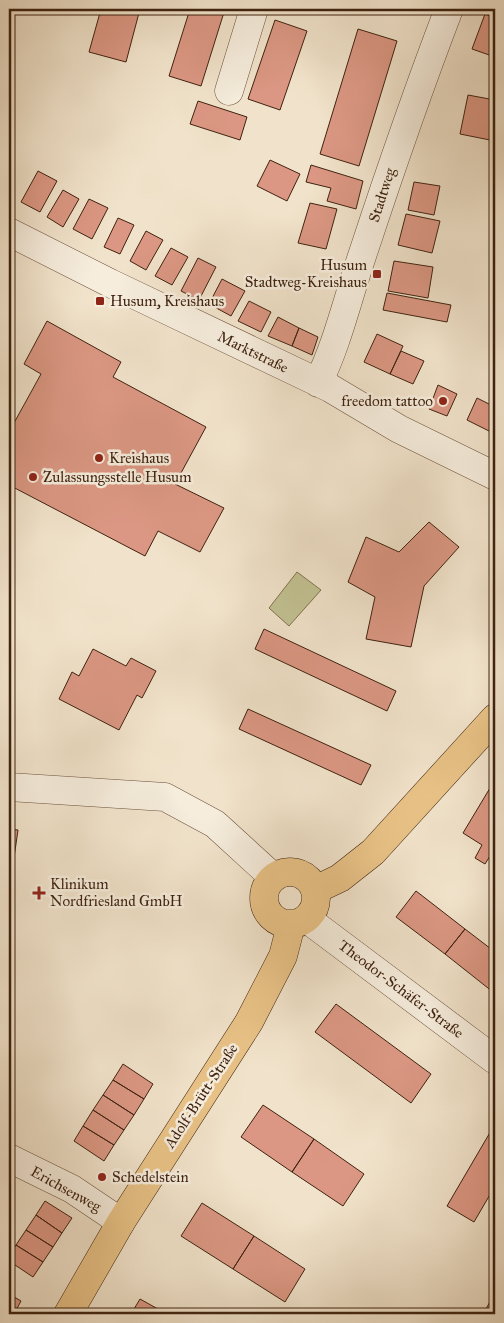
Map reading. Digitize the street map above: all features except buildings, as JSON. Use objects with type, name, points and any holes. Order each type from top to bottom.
[{"type":"main road","points":[[299,922],[279,922],[268,914],[264,900],[267,886],[273,877],[286,871],[298,872],[312,882],[315,890],[340,878],[373,852],[495,718]]},
{"type":"main road","name":"Adolf-Brütt-Straße","points":[[68,1314],[121,1222],[248,1022],[299,922],[316,905],[315,890]]},
{"type":"street","points":[[229,91],[254,9]]},
{"type":"street","name":"Stadtweg","points":[[318,383],[329,360],[445,10]]},
{"type":"street","name":"Marktstraße","points":[[9,232],[318,383],[399,429],[495,476]]},
{"type":"street","points":[[9,786],[165,797],[215,824],[273,877]]},
{"type":"street","name":"Theodor-Schäfer-Straße","points":[[299,922],[495,1060]]},
{"type":"street","name":"Erichsenweg","points":[[9,1158],[72,1189],[121,1222]]},
{"type":"shaded area","points":[[297,572],[321,590],[289,626],[269,608]]},
{"type":"place","name":"Husum Stadtweg-Kreishaus","points":[[377,274]]},
{"type":"place","name":"Husum, Kreishaus","points":[[100,301]]},
{"type":"place","name":"freedom tattoo","points":[[443,401]]},
{"type":"place","name":"Kreishaus","points":[[99,458]]},
{"type":"place","name":"Zulassungsstelle Husum","points":[[33,477]]},
{"type":"place","name":"Klinikum Nordfriesland GmbH","points":[[39,893]]},
{"type":"place","name":"Schedelstein","points":[[102,1177]]}]
